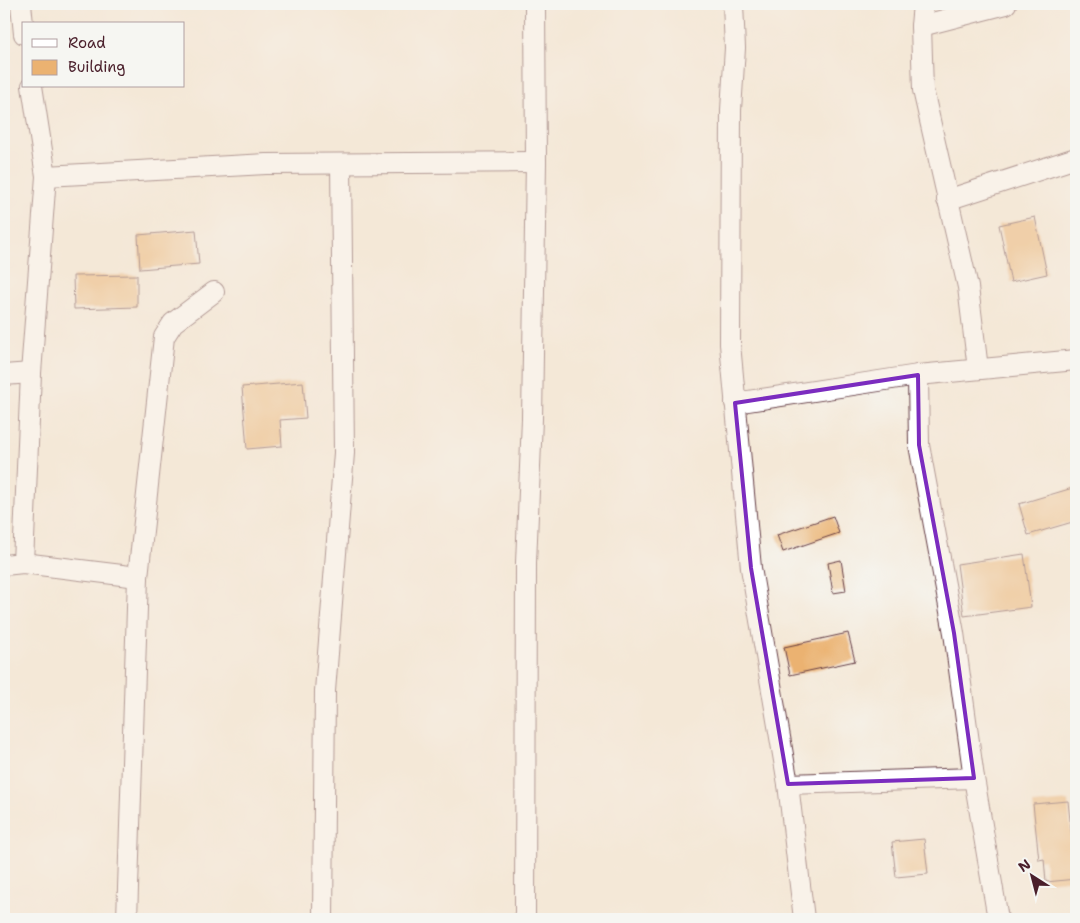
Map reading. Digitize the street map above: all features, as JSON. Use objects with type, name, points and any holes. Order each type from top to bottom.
[{"type":"street","points":[[21,4],[23,22]]},
{"type":"street","points":[[525,919],[526,563],[532,419],[536,162],[536,4]]},
{"type":"street","points":[[733,4],[735,48],[731,110],[730,344],[751,568],[788,784],[804,919]]},
{"type":"street","points":[[923,4],[923,90],[968,287],[978,369]]},
{"type":"street","points":[[922,26],[1006,4]]},
{"type":"street","points":[[32,88],[46,176],[31,373],[13,564],[138,578]]},
{"type":"street","points":[[947,200],[1076,158]]},
{"type":"street","points":[[46,176],[266,164],[536,162]]},
{"type":"street","points":[[323,919],[325,691],[344,453],[341,164]]},
{"type":"street","points":[[127,919],[138,578],[164,337],[173,323],[214,292]]},
{"type":"street","points":[[735,403],[918,375],[1076,360]]},
{"type":"street","points":[[4,375],[31,373]]},
{"type":"street","points":[[918,375],[919,445],[954,633],[974,778],[998,919]]},
{"type":"street","points":[[788,784],[974,778]]},
{"type":"highlighted area","points":[[918,375],[919,445],[954,633],[974,778],[788,784],[751,568],[735,403]]},
{"type":"building","points":[[1035,217],[1047,274],[1011,282],[999,225]]},
{"type":"building","points":[[196,230],[199,264],[140,269],[138,235]]},
{"type":"building","points":[[137,275],[137,307],[74,309],[73,276]]},
{"type":"building","points":[[303,382],[306,418],[280,420],[282,446],[247,449],[242,387]]},
{"type":"building","points":[[1076,487],[1076,521],[1028,535],[1019,504]]},
{"type":"building","points":[[833,516],[839,533],[783,552],[777,535]]},
{"type":"building","points":[[1024,554],[1031,607],[964,616],[957,564]]},
{"type":"building","points":[[841,560],[846,591],[833,593],[828,563]]},
{"type":"building","points":[[848,633],[855,661],[790,675],[784,647]]},
{"type":"building","points":[[1068,801],[1076,879],[1046,882],[1044,859],[1039,860],[1033,804]]},
{"type":"building","points":[[924,839],[928,874],[896,877],[892,842]]}]
